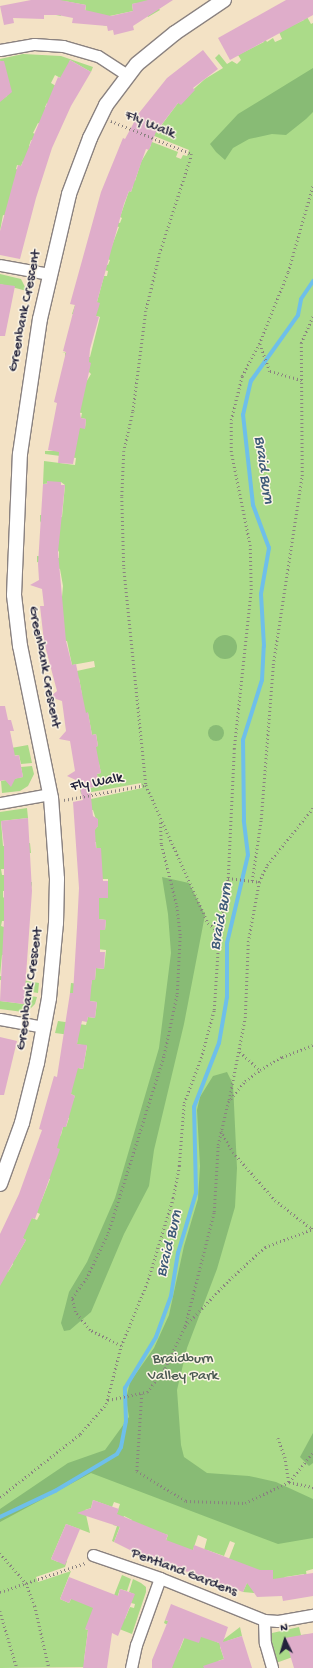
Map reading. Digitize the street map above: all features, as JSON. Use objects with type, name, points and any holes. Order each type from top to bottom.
[{"type":"street","name":"Greenbank Crescent","points":[[0,1184],[27,1107],[44,1027],[56,923],[57,879],[51,798],[20,646],[14,583],[22,431],[48,274],[68,194],[100,116],[127,75],[175,33],[224,0]]},
{"type":"street","points":[[0,50],[34,44],[63,46],[98,56],[127,75]]},
{"type":"street","points":[[0,265],[48,274]]},
{"type":"street","points":[[0,803],[51,798]]},
{"type":"street","points":[[0,1019],[44,1027]]},
{"type":"street","name":"Pentland Gardens","points":[[93,1554],[160,1578],[264,1620],[278,1621],[313,1615]]},
{"type":"street","points":[[130,1668],[136,1645],[160,1578]]},
{"type":"street","points":[[264,1620],[265,1643],[272,1668]]},
{"type":"path","name":"Fly Walk","points":[[51,798],[146,784],[124,568],[122,497],[124,451],[133,412],[152,286],[174,204],[192,154],[100,116]]},
{"type":"path","points":[[0,1497],[80,1434],[108,1400],[121,1346],[147,1283],[173,1198],[184,1103],[201,1058],[214,1010],[219,932],[228,878],[234,749],[246,646],[251,575],[250,546],[231,452],[230,431],[242,376],[259,344],[290,266],[313,185]]},
{"type":"path","points":[[252,880],[261,819],[272,665],[302,476],[304,381],[301,343],[313,316]]},
{"type":"path","points":[[259,344],[270,371],[304,381]]},
{"type":"path","points":[[146,784],[159,817],[208,923],[219,932]]},
{"type":"path","points":[[108,1400],[142,1394],[148,1390],[165,1368],[185,1326],[214,1212],[216,1156],[240,1052],[246,1012],[248,942],[259,882],[266,865],[313,808]]},
{"type":"path","points":[[121,1346],[90,1330],[75,1312],[72,1298],[86,1279],[108,1233],[164,1055],[177,994],[180,935],[176,904],[161,844],[159,817]]},
{"type":"path","points":[[228,878],[259,882]]},
{"type":"path","points":[[228,1102],[245,1081],[260,1070],[282,1057],[313,1045]]},
{"type":"path","points":[[240,1052],[260,1070]]},
{"type":"path","points":[[221,1131],[233,1152],[275,1200],[313,1229]]},
{"type":"path","points":[[185,1326],[265,1247],[313,1229]]},
{"type":"path","points":[[142,1394],[137,1472],[186,1501],[246,1504],[289,1482],[313,1452]]},
{"type":"path","points":[[278,1438],[285,1457],[289,1482]]},
{"type":"path","points":[[289,1482],[313,1487]]},
{"type":"path","points":[[0,1553],[26,1583],[35,1606],[49,1668]]},
{"type":"path","points":[[0,1592],[26,1583],[93,1554]]},
{"type":"path","points":[[0,1611],[17,1668]]},
{"type":"green space","points":[[56,0],[152,0],[160,10],[148,17],[138,3],[132,4],[133,11],[105,17],[107,26],[98,24],[85,13],[86,5],[64,1],[61,16],[56,15]]},
{"type":"green space","name":"Braidburn Valley Park","points":[[302,8],[311,24],[313,23],[313,1569],[306,1571],[310,1596],[304,1574],[285,1577],[273,1593],[273,1570],[254,1593],[243,1592],[249,1578],[225,1569],[235,1543],[230,1541],[224,1556],[207,1550],[198,1573],[207,1539],[198,1535],[193,1550],[162,1551],[168,1535],[131,1523],[132,1520],[124,1516],[114,1542],[112,1541],[117,1526],[113,1525],[120,1504],[114,1502],[112,1507],[93,1500],[91,1508],[85,1510],[90,1533],[66,1524],[51,1559],[58,1562],[59,1558],[67,1561],[65,1567],[36,1577],[38,1582],[71,1571],[60,1599],[69,1603],[72,1597],[101,1610],[106,1616],[122,1575],[131,1579],[127,1591],[120,1589],[114,1607],[119,1616],[125,1619],[130,1607],[134,1608],[135,1604],[131,1603],[134,1594],[129,1592],[133,1579],[141,1583],[146,1587],[146,1592],[132,1634],[104,1623],[85,1629],[88,1630],[84,1660],[86,1667],[0,1668],[0,1284],[6,1271],[8,1272],[13,1264],[5,1253],[15,1259],[26,1240],[4,1227],[32,1218],[37,1220],[40,1214],[26,1207],[41,1202],[50,1179],[39,1175],[50,1145],[61,1135],[63,1127],[66,1127],[69,1118],[66,1117],[75,1096],[71,1094],[73,1067],[83,1069],[87,1046],[77,1044],[78,1036],[55,1033],[58,1021],[86,1025],[88,1017],[95,1018],[97,1002],[90,1001],[90,995],[70,993],[71,983],[91,985],[92,980],[95,980],[96,968],[104,969],[106,950],[97,949],[97,941],[100,939],[97,930],[105,930],[106,920],[98,919],[99,898],[108,898],[108,879],[98,879],[96,842],[77,843],[98,826],[93,810],[88,810],[91,799],[142,788],[141,783],[81,794],[80,790],[99,786],[97,774],[101,773],[99,764],[72,751],[98,746],[96,734],[92,735],[88,713],[67,717],[82,695],[79,678],[65,681],[54,676],[95,667],[94,661],[72,665],[67,641],[45,644],[45,599],[62,597],[63,586],[60,569],[37,562],[37,556],[59,558],[59,552],[40,521],[40,515],[62,517],[65,485],[61,482],[43,484],[44,461],[75,465],[76,458],[45,454],[45,451],[58,451],[79,427],[85,428],[86,419],[81,418],[82,413],[69,411],[91,374],[75,358],[65,356],[65,353],[62,352],[90,357],[100,317],[86,313],[85,317],[72,314],[75,305],[97,302],[104,276],[107,276],[108,271],[96,268],[97,262],[108,265],[110,260],[107,259],[119,227],[109,224],[110,220],[120,223],[122,218],[120,217],[129,191],[131,192],[133,186],[109,172],[135,181],[141,162],[151,145],[139,137],[178,152],[176,157],[181,159],[183,155],[187,156],[189,150],[142,131],[148,126],[159,134],[163,129],[160,127],[178,103],[205,79],[223,68],[215,58],[219,54],[227,64],[232,61],[237,64],[241,60],[238,55],[264,42],[258,31],[260,30],[267,42],[273,38],[275,42],[282,39],[279,32],[304,20],[298,9]]},
{"type":"green space","points":[[23,54],[61,56],[93,67],[91,72],[70,60],[64,80],[55,75],[51,83],[56,86],[56,107],[47,103],[45,107],[49,109],[42,125],[38,123],[33,133],[44,138],[41,143],[31,140],[29,146],[33,148],[27,163],[23,161],[21,166],[17,165],[16,169],[28,174],[14,218],[3,215],[0,231],[0,101],[7,96],[2,92],[0,59]]},
{"type":"green space","points":[[313,68],[313,112],[306,119],[286,135],[272,134],[249,139],[233,148],[225,160],[216,152],[210,144],[238,114]]},
{"type":"green space","points":[[0,274],[21,279],[27,291],[0,284]]},
{"type":"green space","points":[[225,635],[233,639],[237,647],[233,655],[225,659],[217,655],[213,647],[217,639]]},
{"type":"green space","points":[[216,725],[222,727],[224,733],[222,739],[216,741],[210,739],[208,733],[210,727]]},
{"type":"green space","points":[[28,745],[32,763],[21,764],[19,755],[11,756],[0,750]]},
{"type":"green space","points":[[32,766],[34,774],[28,786],[20,791],[2,793],[1,781],[23,777],[21,767]]},
{"type":"green space","points":[[27,808],[28,818],[1,821],[3,846],[30,843],[31,853],[4,854],[9,869],[1,869],[2,875],[9,875],[10,883],[32,882],[32,885],[30,890],[3,891],[3,897],[29,922],[2,921],[1,926],[4,927],[15,956],[2,955],[0,976],[0,812]]},
{"type":"green space","points":[[162,877],[189,883],[205,915],[184,1024],[154,1150],[149,1186],[124,1234],[91,1312],[70,1330],[64,1331],[61,1323],[69,1292],[87,1262],[115,1198],[159,1048],[171,953],[168,914]]},
{"type":"green space","points":[[0,976],[39,983],[38,993],[26,991],[27,983],[0,980]]},
{"type":"green space","points":[[25,995],[37,997],[35,1004],[29,1010],[23,1012],[0,1009],[0,1001],[24,1004]]},
{"type":"green space","points":[[227,1072],[233,1084],[237,1168],[235,1207],[217,1269],[187,1348],[177,1390],[181,1445],[184,1457],[207,1473],[249,1476],[276,1482],[313,1499],[313,1538],[278,1544],[91,1473],[0,1522],[0,1509],[68,1463],[105,1450],[129,1417],[126,1399],[130,1382],[154,1348],[169,1315],[184,1246],[198,1199],[200,1166],[197,1110],[200,1097],[213,1076]]},
{"type":"green space","points":[[313,1433],[313,1463],[309,1466],[300,1457]]},
{"type":"green space","points":[[165,1620],[219,1643],[240,1627],[242,1636],[227,1641],[220,1647],[224,1659],[218,1661],[233,1668],[166,1668],[180,1649],[186,1634],[164,1623]]},
{"type":"green space","points":[[299,1627],[301,1635],[309,1634],[312,1650],[276,1663],[271,1643],[272,1633]]},
{"type":"building","points":[[31,0],[60,0],[86,5],[85,10],[111,16],[133,11],[132,4],[148,0],[173,0],[133,26],[134,30],[114,35],[113,30],[108,31],[107,26],[72,23],[73,18],[58,15],[44,15],[44,19],[13,18],[14,23],[4,25],[0,6]]},
{"type":"building","points":[[286,0],[313,0],[313,15],[230,60],[218,38]]},
{"type":"building","points":[[203,50],[218,69],[193,88],[195,90],[181,105],[178,103],[156,132],[149,150],[146,149],[131,192],[129,191],[124,204],[97,302],[100,303],[96,316],[99,317],[90,349],[89,362],[91,363],[80,413],[81,418],[86,419],[85,429],[80,428],[73,464],[58,463],[59,452],[48,450],[57,403],[54,402],[66,352],[63,351],[75,305],[70,304],[101,192],[123,138],[125,139],[139,113],[167,78]]},
{"type":"building","points":[[70,60],[91,72],[71,106],[52,148],[36,198],[20,259],[0,255],[0,231],[18,165],[21,166],[58,77],[60,78]]},
{"type":"building","points":[[0,61],[4,61],[12,92],[0,102]]},
{"type":"building","points":[[0,284],[15,286],[5,336],[0,336]]},
{"type":"building","points":[[47,481],[61,482],[61,485],[65,485],[58,552],[66,641],[72,665],[76,664],[86,713],[88,712],[92,735],[96,734],[98,746],[96,747],[101,773],[97,774],[99,786],[90,788],[93,816],[98,819],[98,826],[95,830],[96,848],[101,848],[103,881],[108,881],[108,898],[99,898],[99,919],[106,920],[105,930],[100,930],[100,952],[105,952],[104,969],[96,968],[95,980],[92,980],[90,1001],[97,1002],[95,1018],[88,1017],[87,1022],[82,1021],[77,1044],[87,1045],[83,1069],[78,1068],[71,1094],[75,1096],[66,1127],[63,1127],[57,1148],[60,1149],[35,1219],[32,1218],[23,1238],[26,1240],[0,1286],[0,1234],[19,1194],[42,1130],[39,1129],[54,1076],[57,1077],[70,993],[73,993],[77,927],[79,888],[73,802],[83,800],[78,781],[67,776],[75,771],[70,741],[59,739],[66,731],[62,701],[50,697],[57,691],[44,642],[40,606],[44,606],[42,589],[30,585],[39,580],[38,564],[43,484],[47,484]]},
{"type":"building","points":[[0,706],[5,706],[8,720],[11,720],[14,731],[10,731],[15,756],[19,755],[23,777],[15,779],[11,787],[5,780],[0,781]]},
{"type":"building","points":[[28,818],[32,891],[24,1004],[0,1001],[4,920],[4,846],[1,821]]},
{"type":"building","points":[[0,1037],[17,1041],[4,1095],[0,1095]]},
{"type":"building","points":[[93,1500],[119,1509],[117,1514],[168,1535],[166,1540],[193,1550],[194,1545],[260,1570],[273,1570],[273,1579],[313,1573],[313,1596],[283,1601],[282,1596],[257,1597],[247,1583],[243,1592],[138,1554],[114,1542],[120,1527],[77,1513],[91,1508]]},
{"type":"building","points":[[66,1524],[80,1529],[65,1565],[51,1559]]},
{"type":"building","points":[[69,1577],[118,1596],[120,1589],[135,1594],[118,1636],[112,1633],[107,1668],[83,1668],[88,1630],[85,1629],[93,1608],[71,1599],[69,1603],[60,1599]]},
{"type":"building","points":[[171,1604],[228,1627],[223,1642],[242,1636],[252,1668],[204,1668],[203,1666],[224,1659],[219,1643],[201,1637],[199,1643],[184,1638],[172,1668],[152,1668],[152,1660],[168,1621],[165,1620]]},
{"type":"building","points":[[313,1633],[313,1668],[294,1668],[285,1638]]},
{"type":"waterway","name":"Braid Burn","points":[[0,1517],[55,1491],[117,1454],[121,1447],[126,1421],[125,1388],[156,1337],[171,1296],[178,1253],[196,1193],[194,1107],[219,1043],[227,997],[227,943],[248,855],[244,820],[243,740],[262,680],[264,646],[261,594],[269,548],[253,505],[243,415],[251,381],[298,315],[301,299],[313,281]]}]
